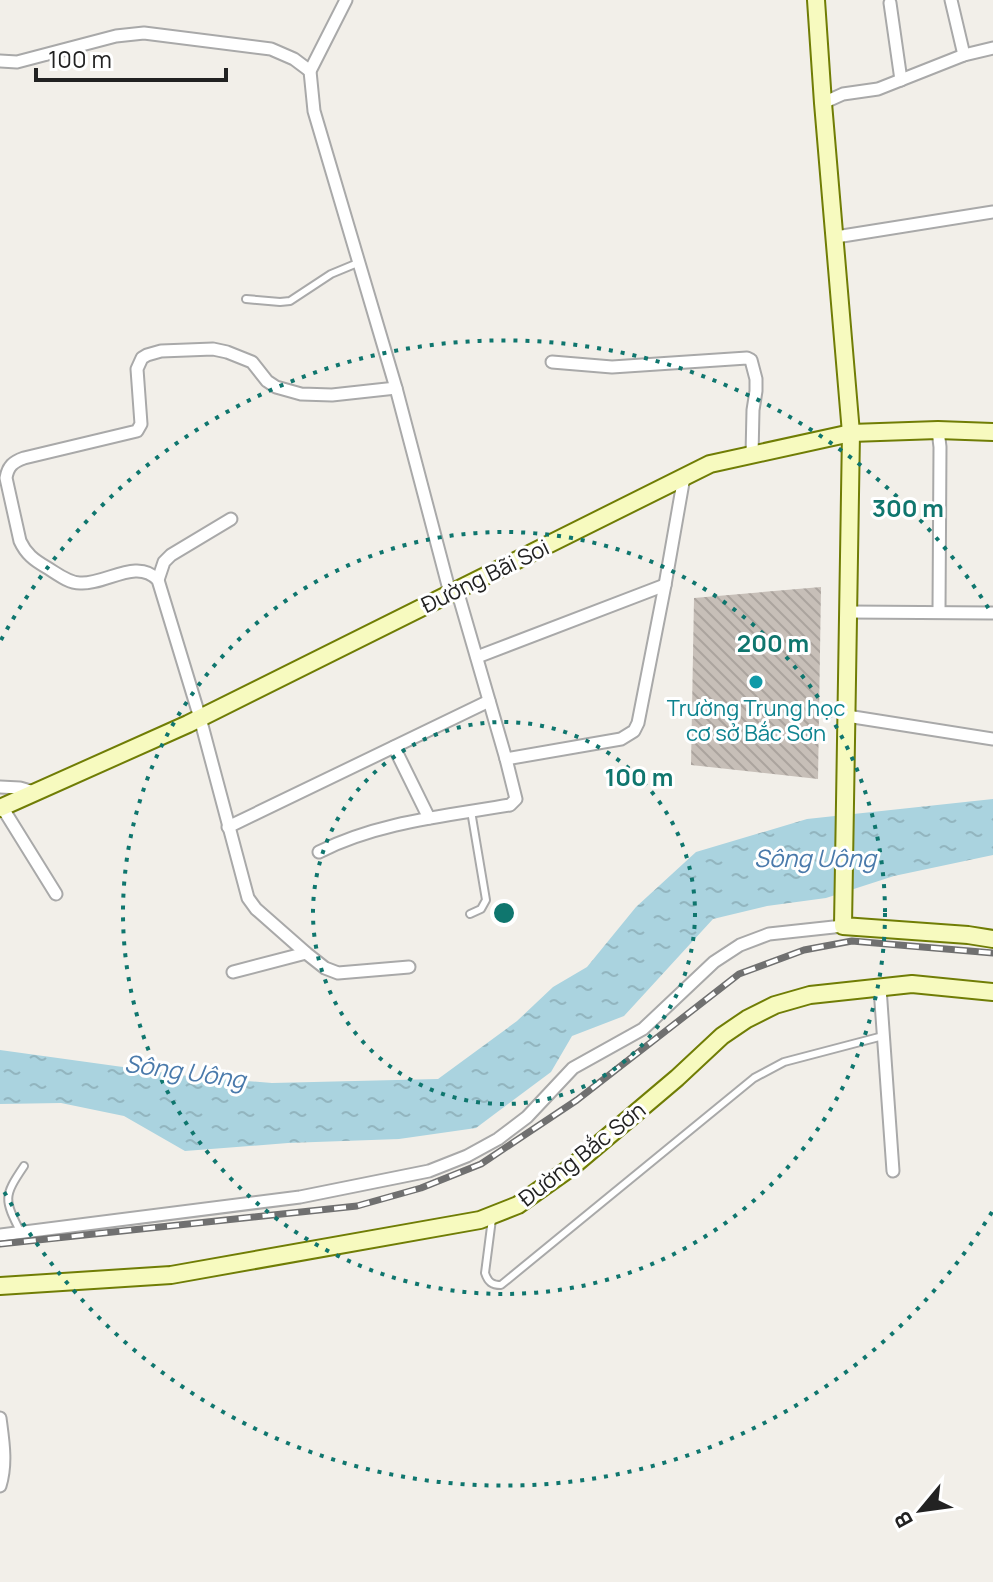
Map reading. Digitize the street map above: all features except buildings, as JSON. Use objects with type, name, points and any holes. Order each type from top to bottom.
[{"type":"main road","points":[[816,0],[851,433],[843,920],[993,939]]},
{"type":"main road","name":"Đường Bãi Soi","points":[[1,808],[200,718],[710,464],[851,433],[993,432]]},
{"type":"main road","name":"Đường Bắc Sơn","points":[[0,1286],[171,1275],[480,1220],[518,1205],[573,1166],[722,1036],[775,1005],[810,995],[912,984],[993,992]]},
{"type":"street","points":[[319,852],[360,834],[514,803],[517,796],[477,657],[454,592],[314,111],[310,71],[346,0]]},
{"type":"street","points":[[951,0],[964,55]]},
{"type":"street","points":[[890,3],[901,80]]},
{"type":"street","points":[[0,61],[17,62],[116,36],[144,33],[271,49],[294,59],[310,71]]},
{"type":"street","points":[[823,103],[843,94],[878,89],[964,55],[993,48]]},
{"type":"street","points":[[836,237],[993,212]]},
{"type":"street","points":[[396,388],[332,395],[301,394],[276,387],[252,362],[227,352],[213,349],[153,352],[142,358],[137,369],[141,424],[137,431],[24,458],[11,465],[6,478],[20,541],[33,559],[71,582],[80,584],[136,571],[148,572],[158,580],[252,904],[325,968],[338,973],[409,967]]},
{"type":"street","points":[[552,362],[612,367],[747,358],[751,360],[756,379],[752,455]]},
{"type":"street","points":[[938,430],[939,612]]},
{"type":"street","points":[[506,759],[621,739],[634,731],[684,477]]},
{"type":"street","points":[[158,580],[164,562],[171,555],[231,519]]},
{"type":"street","points":[[477,657],[665,585]]},
{"type":"street","points":[[848,612],[993,613]]},
{"type":"street","points":[[228,827],[489,701]]},
{"type":"street","points":[[847,716],[993,739]]},
{"type":"street","points":[[394,747],[429,818]]},
{"type":"street","points":[[0,787],[34,792]]},
{"type":"street","points":[[1,808],[56,894]]},
{"type":"street","points":[[0,1235],[300,1197],[429,1171],[498,1139],[527,1117],[573,1068],[643,1029],[714,962],[740,945],[769,934],[843,920]]},
{"type":"street","points":[[233,972],[306,953]]},
{"type":"street","points":[[880,988],[893,1171]]},
{"type":"street","points":[[0,1418],[4,1448],[0,1486]]},
{"type":"lane","points":[[246,299],[290,301],[331,274],[360,262]]},
{"type":"lane","points":[[470,914],[481,909],[486,900],[471,811]]},
{"type":"lane","points":[[492,1216],[485,1273],[494,1285],[501,1285],[754,1078],[784,1062],[883,1036]]},
{"type":"lane","points":[[21,1233],[11,1213],[7,1194],[24,1166]]},
{"type":"water","name":"Sông Uông","points":[[993,799],[993,855],[894,876],[826,898],[767,906],[713,919],[624,1016],[572,1036],[551,1072],[476,1128],[399,1139],[185,1151],[124,1116],[61,1103],[0,1104],[0,1050],[195,1077],[272,1083],[438,1079],[517,1021],[553,987],[587,967],[636,907],[696,852],[807,819]]},
{"type":"railway","points":[[0,1244],[357,1206],[421,1188],[481,1164],[577,1100],[739,974],[804,950],[852,941],[993,953]]},
{"type":"place","name":"Trường Trung học cơ sở Bắc Sơn","points":[[756,682]]}]
